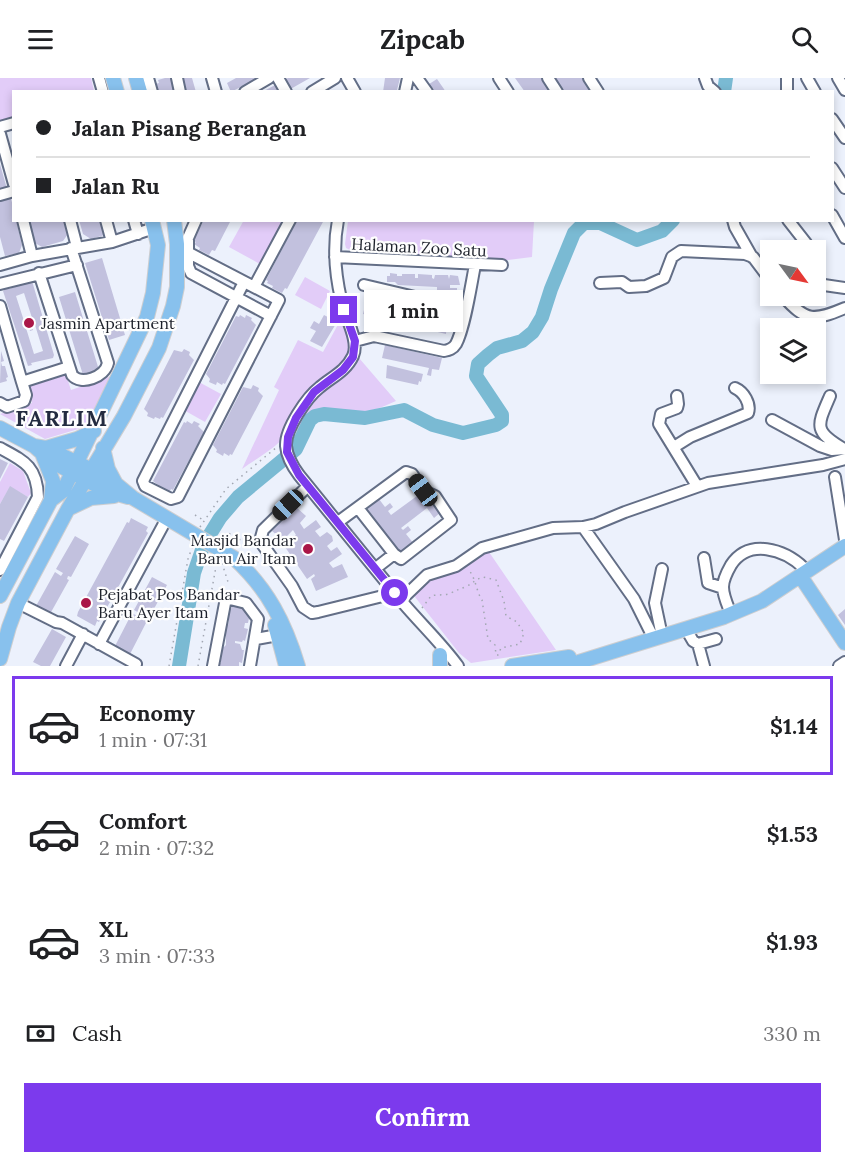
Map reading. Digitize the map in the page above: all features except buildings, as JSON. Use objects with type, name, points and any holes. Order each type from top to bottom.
[{"type":"main road","points":[[51,500],[63,491],[103,448],[124,416],[159,348],[170,317],[177,286],[177,244],[174,222]]},
{"type":"main road","points":[[0,659],[18,603],[68,509],[94,431],[147,317],[153,292],[158,245],[153,224]]},
{"type":"main road","points":[[0,428],[82,471],[222,550],[249,572],[267,595],[272,606],[280,615],[298,666]]},
{"type":"main road","points":[[41,450],[94,431]]},
{"type":"main road","points":[[103,448],[108,469],[122,493]]},
{"type":"main road","points":[[0,596],[51,500],[53,481],[41,450]]},
{"type":"main road","points":[[68,509],[92,498],[122,493]]},
{"type":"main road","points":[[562,666],[686,629],[762,601],[816,560],[828,558],[845,546]]},
{"type":"main road","points":[[802,572],[845,643]]},
{"type":"main road","points":[[272,606],[271,614],[286,666]]},
{"type":"main road","points":[[512,666],[575,656],[595,656]]},
{"type":"street","points":[[248,90],[269,78]]},
{"type":"street","points":[[315,90],[335,78]]},
{"type":"street","points":[[838,78],[845,90]]},
{"type":"street","points":[[834,122],[845,138]]},
{"type":"street","points":[[0,134],[12,177]]},
{"type":"street","points":[[834,171],[845,188]]},
{"type":"street","points":[[834,219],[845,238]]},
{"type":"street","points":[[24,222],[32,256]]},
{"type":"street","points":[[39,273],[74,379],[82,381],[102,374],[106,371],[108,363],[77,266],[70,222]]},
{"type":"street","points":[[107,222],[112,242]]},
{"type":"street","points":[[135,222],[138,234]]},
{"type":"street","points":[[195,222],[189,234],[188,266],[191,273],[271,316]]},
{"type":"street","points":[[189,253],[249,285],[279,300],[178,497],[171,499],[145,486],[143,481],[236,298],[249,285],[289,222]]},
{"type":"street","points":[[338,222],[335,257],[341,299],[355,341],[355,350],[348,365],[314,392],[296,418],[285,447],[293,466],[376,568],[441,658],[447,650],[458,666]]},
{"type":"street","points":[[734,222],[760,266]]},
{"type":"street","points":[[790,222],[804,240]]},
{"type":"street","points":[[1,262],[74,247],[112,242],[138,234],[153,224]]},
{"type":"street","points":[[600,283],[621,282],[629,287],[646,286],[664,278],[672,257],[681,251],[746,254],[753,257]]},
{"type":"street","name":"Halaman Zoo Satu","points":[[335,257],[502,265]]},
{"type":"street","points":[[355,341],[374,336],[447,351],[456,344],[475,265]]},
{"type":"street","points":[[0,284],[39,273],[77,266]]},
{"type":"street","points":[[364,285],[465,313]]},
{"type":"street","points":[[826,285],[845,288]]},
{"type":"street","points":[[0,306],[26,395],[24,401],[7,407],[0,403]]},
{"type":"street","points":[[792,306],[797,312],[822,317],[845,308]]},
{"type":"street","points":[[22,381],[69,367]]},
{"type":"street","points":[[674,447],[690,437],[748,413],[744,394],[735,388]]},
{"type":"street","points":[[677,396],[676,408],[661,414],[658,421],[697,486]]},
{"type":"street","points":[[830,396],[821,420],[820,430],[826,438],[845,452]]},
{"type":"street","points":[[772,420],[820,446],[845,452]]},
{"type":"street","points":[[0,448],[27,463],[38,492],[36,503],[0,570]]},
{"type":"street","points":[[308,486],[260,535],[261,541],[292,586],[303,607],[312,613],[398,597],[428,575],[451,569],[482,548],[547,530],[583,527],[697,486],[823,465],[845,452]]},
{"type":"street","points":[[338,522],[406,472],[412,474],[424,491],[436,497],[450,516],[450,522],[405,558],[399,559],[358,508]]},
{"type":"street","points":[[835,477],[845,540]]},
{"type":"street","points":[[99,644],[167,518]]},
{"type":"street","points":[[583,527],[634,599],[658,638]]},
{"type":"street","points":[[731,614],[723,588],[725,575],[735,559],[749,550],[758,549],[785,554],[802,572]]},
{"type":"street","points":[[376,568],[394,554]]},
{"type":"street","points":[[704,558],[708,583],[723,588]]},
{"type":"street","points":[[658,638],[656,603],[662,569]]},
{"type":"street","points":[[213,666],[226,598],[246,603],[259,621],[250,666]]},
{"type":"street","points":[[18,603],[83,634],[99,644],[118,661],[136,664]]},
{"type":"street","points":[[686,629],[693,641],[698,644],[704,666]]},
{"type":"street","points":[[66,666],[83,634]]},
{"type":"street","points":[[256,639],[278,635]]},
{"type":"street","points":[[698,644],[716,639]]},
{"type":"street","points":[[839,666],[845,662]]},
{"type":"path","points":[[170,666],[188,559],[204,521],[226,489],[285,447]]},
{"type":"path","points":[[195,515],[204,521]]},
{"type":"path","points":[[198,666],[216,564],[231,531]]},
{"type":"path","points":[[222,550],[245,539]]},
{"type":"path","points":[[222,550],[228,582]]},
{"type":"path","points":[[422,608],[431,596],[448,594],[455,589],[465,587],[475,582],[483,577],[496,580],[506,616],[517,622],[524,633],[520,644],[501,648],[496,655],[495,645],[488,639],[482,600],[475,582],[472,573],[461,563]]},
{"type":"shaded area","points":[[0,78],[91,78],[94,90],[12,90],[12,118],[0,122]]},
{"type":"shaded area","points":[[243,222],[282,222],[260,264],[229,247]]},
{"type":"shaded area","points":[[348,222],[534,222],[532,257],[493,262],[354,252],[346,248]]},
{"type":"shaded area","points":[[305,277],[330,291],[321,309],[295,295]]},
{"type":"shaded area","points":[[341,319],[348,344],[344,364],[311,388],[283,438],[269,451],[242,469],[279,390],[274,387],[298,340],[323,352]]},
{"type":"shaded area","points":[[359,358],[396,401],[365,411],[318,410],[311,413],[298,442],[297,429],[300,421],[314,400],[352,368]]},
{"type":"shaded area","points":[[65,372],[71,390],[112,376],[85,427],[45,439],[0,414],[32,403],[27,384]]},
{"type":"shaded area","points":[[197,381],[221,394],[205,422],[182,409]]},
{"type":"shaded area","points":[[10,463],[23,471],[31,493],[28,497],[10,487],[0,504],[0,482]]},
{"type":"shaded area","points":[[489,552],[556,650],[471,663],[459,653],[415,597],[427,580]]},
{"type":"waterway","points":[[724,90],[726,78]]},
{"type":"waterway","points":[[179,666],[194,573],[204,544],[220,518],[238,497],[296,449],[310,420],[324,414],[365,418],[404,410],[433,425],[463,433],[496,425],[502,421],[502,415],[476,376],[478,364],[497,348],[522,341],[533,332],[542,317],[574,233],[584,223],[600,223],[637,240],[662,231],[671,222]]},
{"type":"place","name":"Jasmin Apartment","points":[[29,323]]},
{"type":"place","name":"Masjid Bandar Baru Air Itam","points":[[308,549]]},
{"type":"place","name":"Pejabat Pos Bandar Baru Ayer Itam","points":[[86,603]]},
{"type":"district","name":"FARLIM","points":[[62,418]]},
{"type":"route","points":[[344,310],[355,341],[353,357],[343,370],[314,392],[291,429],[286,443],[287,452],[299,475],[395,593]]}]
